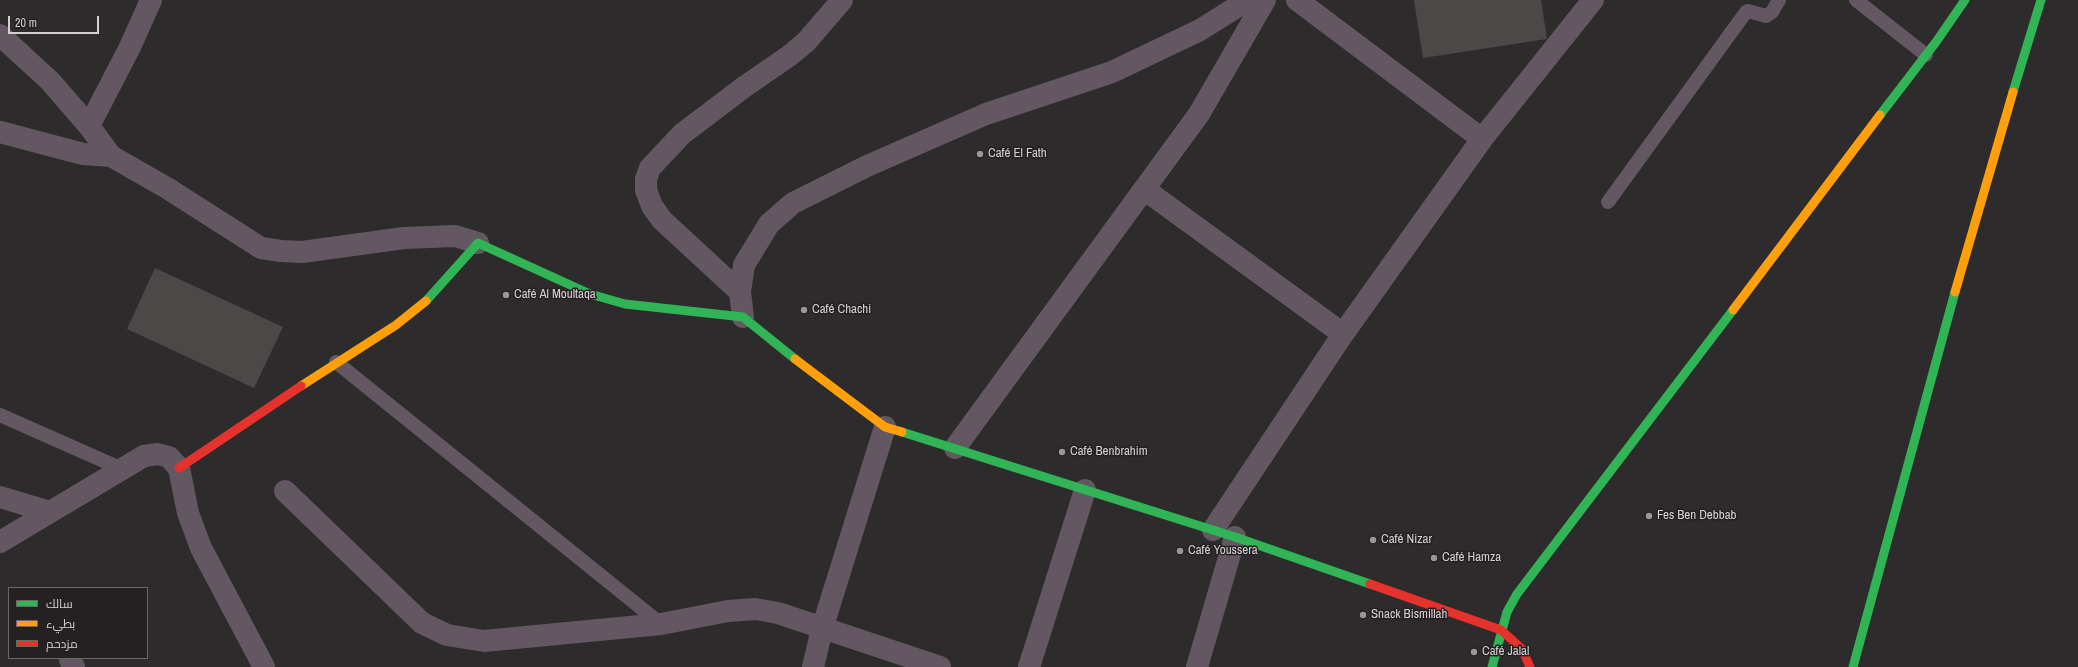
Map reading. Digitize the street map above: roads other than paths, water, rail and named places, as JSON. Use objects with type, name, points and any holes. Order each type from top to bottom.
[{"type":"main road","points":[[1492,667],[1507,612],[1517,594],[1926,55],[1965,0]]},
{"type":"main road","points":[[1853,667],[1974,226],[2041,0]]},
{"type":"main road","points":[[179,468],[336,362],[396,325],[431,297],[478,243],[558,281],[625,304],[743,317],[763,335],[885,427],[1235,537],[1501,630],[1522,649],[1528,659],[1530,667]]},
{"type":"street","points":[[89,126],[110,88],[151,0]]},
{"type":"street","points":[[740,292],[662,220],[652,206],[646,190],[646,179],[650,168],[682,134],[801,46],[842,0]]},
{"type":"street","points":[[743,317],[740,292],[744,265],[754,246],[769,224],[793,203],[867,166],[986,114],[1112,72],[1200,30],[1248,0]]},
{"type":"street","points":[[955,448],[1198,114],[1265,0]]},
{"type":"street","points":[[1297,0],[1482,139]]},
{"type":"street","points":[[1213,530],[1343,334],[1482,139],[1593,0]]},
{"type":"street","points":[[0,35],[50,81],[89,126],[110,156]]},
{"type":"street","points":[[0,132],[83,154],[110,156],[167,188],[261,248],[302,252],[404,238],[455,236],[478,243]]},
{"type":"street","points":[[1144,189],[1343,334]]},
{"type":"street","points":[[813,667],[822,628],[885,427]]},
{"type":"street","points":[[0,542],[144,456],[158,454],[169,457],[179,468],[188,513],[201,548],[264,667]]},
{"type":"street","points":[[1029,667],[1085,490]]},
{"type":"street","points":[[285,491],[422,623],[447,635],[484,641],[661,624],[728,611],[755,609],[778,613],[940,667]]},
{"type":"street","points":[[0,497],[50,512]]},
{"type":"street","points":[[1196,667],[1235,537]]},
{"type":"lane","points":[[1608,202],[1746,12],[1748,11],[1766,16],[1772,12],[1779,0]]},
{"type":"lane","points":[[1856,0],[1926,55]]},
{"type":"lane","points":[[336,362],[661,624]]},
{"type":"lane","points":[[0,415],[122,469]]},
{"type":"place","name":"Café El Fath","points":[[980,154]]},
{"type":"place","name":"Café Al Moultaqa","points":[[506,295]]},
{"type":"place","name":"Café Chachi","points":[[804,310]]},
{"type":"place","name":"Café Benbrahim","points":[[1062,452]]},
{"type":"place","name":"Fes Ben Debbab","points":[[1649,516]]},
{"type":"place","name":"Café Nizar","points":[[1373,540]]},
{"type":"place","name":"Café Youssera","points":[[1180,551]]},
{"type":"place","name":"Café Hamza","points":[[1434,558]]},
{"type":"place","name":"Snack Bismillah","points":[[1363,615]]},
{"type":"place","name":"Café Jalal","points":[[1474,652]]}]
